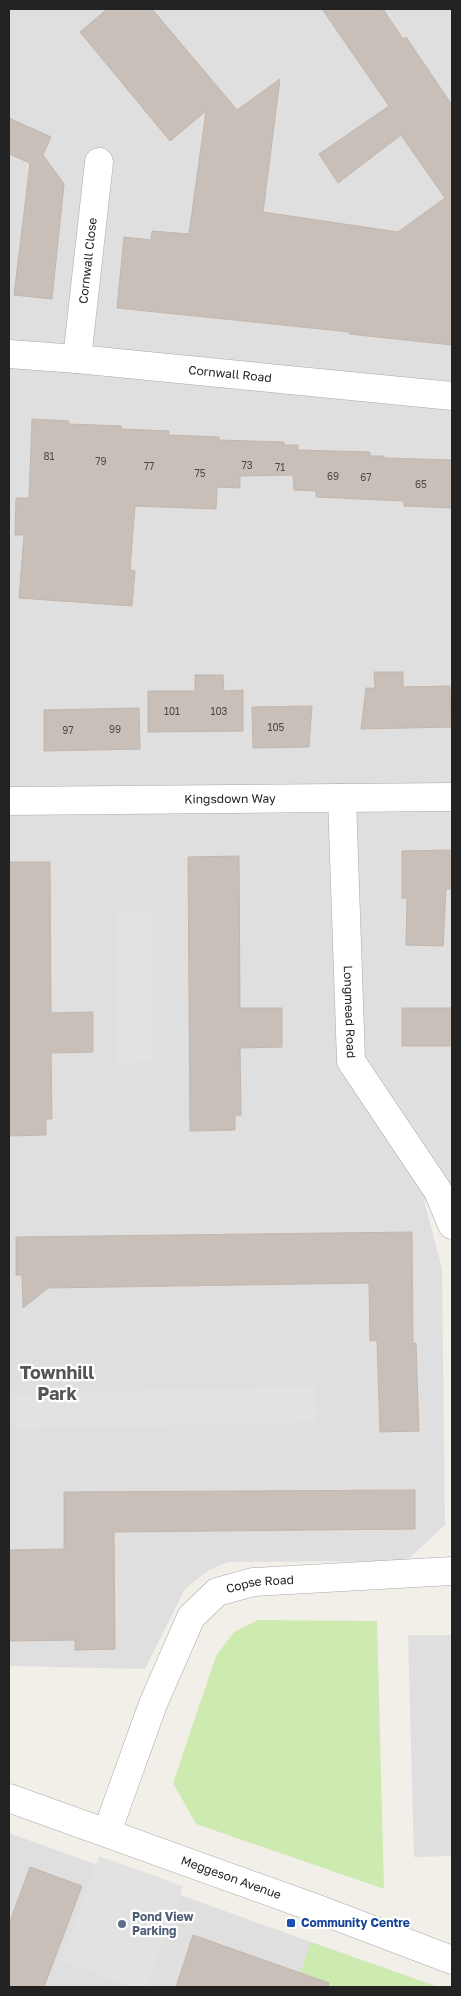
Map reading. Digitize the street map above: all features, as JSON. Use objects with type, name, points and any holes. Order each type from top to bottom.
[{"type":"street","name":"Cornwall Close","points":[[77,359],[99,162]]},
{"type":"street","name":"Cornwall Road","points":[[9,354],[452,396]]},
{"type":"street","name":"Kingsdown Way","points":[[9,801],[452,797]]},
{"type":"street","name":"Longmead Road","points":[[342,798],[351,1061],[438,1191],[452,1225]]},
{"type":"street","name":"Copse Road","points":[[107,1832],[153,1704],[191,1618],[217,1592],[253,1582],[452,1571]]},
{"type":"street","name":"Meggeson Avenue","points":[[9,1798],[315,1908],[452,1960]]},
{"type":"shaded area","points":[[9,9],[452,9],[452,1201],[424,1201],[442,1268],[445,1525],[406,1561],[228,1562],[209,1570],[185,1589],[145,1669],[9,1666]]},
{"type":"shaded area","points":[[151,911],[153,1062],[117,1063],[116,912]]},
{"type":"shaded area","points":[[316,1386],[317,1422],[16,1429],[15,1394]]},
{"type":"shaded area","points":[[408,1635],[452,1635],[452,1856],[414,1857]]},
{"type":"shaded area","points":[[9,1833],[311,1942],[438,1987],[9,1987]]},
{"type":"shaded area","name":"Pond View Parking","points":[[99,1856],[183,1886],[147,1987],[133,1987],[60,1961]]},
{"type":"green space","points":[[258,1620],[377,1621],[384,1889],[196,1824],[173,1783],[216,1656],[234,1632]]},
{"type":"green space","points":[[311,1942],[438,1987],[295,1987]]},
{"type":"building","points":[[107,9],[152,9],[237,110],[280,79],[263,212],[398,232],[445,198],[401,135],[338,183],[319,154],[389,106],[322,9],[383,9],[403,39],[406,37],[452,105],[452,345],[349,334],[350,332],[117,308],[124,237],[151,240],[152,231],[189,234],[206,111],[170,141],[80,32]]},
{"type":"building","points":[[9,118],[51,137],[43,155],[64,184],[52,299],[14,295],[30,163],[9,154]]},
{"type":"building","points":[[32,419],[69,421],[69,424],[121,426],[121,429],[169,431],[169,435],[219,437],[219,440],[284,442],[284,445],[298,445],[298,450],[370,452],[370,456],[384,456],[384,458],[452,460],[452,508],[404,506],[404,501],[316,497],[316,491],[294,490],[293,475],[240,476],[240,488],[217,487],[216,509],[135,506],[130,570],[135,571],[132,606],[19,598],[24,535],[15,535],[16,498],[29,498]]},
{"type":"building","points":[[374,672],[403,672],[403,687],[450,686],[451,727],[361,729],[366,688],[375,688]]},
{"type":"building","points":[[195,675],[223,675],[224,691],[243,690],[243,731],[148,732],[148,691],[195,691]]},
{"type":"building","points":[[312,706],[309,747],[253,748],[252,707]]},
{"type":"building","points":[[139,708],[140,749],[44,751],[44,710]]},
{"type":"building","points":[[452,850],[452,889],[446,889],[443,946],[406,945],[407,898],[402,898],[402,851]]},
{"type":"building","points":[[239,856],[240,1008],[282,1008],[282,1047],[240,1048],[241,1115],[235,1115],[235,1130],[190,1131],[188,857]]},
{"type":"building","points":[[9,862],[50,862],[51,1013],[93,1012],[93,1052],[51,1053],[52,1119],[46,1119],[46,1135],[9,1136]]},
{"type":"building","points":[[402,1008],[452,1008],[452,1046],[402,1046]]},
{"type":"building","points":[[412,1232],[413,1344],[416,1343],[419,1431],[380,1432],[377,1340],[370,1341],[369,1283],[48,1288],[23,1308],[22,1275],[16,1275],[16,1237]]},
{"type":"building","points":[[415,1490],[415,1529],[114,1532],[115,1649],[75,1650],[75,1640],[9,1641],[9,1550],[64,1549],[64,1492]]},
{"type":"building","points":[[30,1867],[82,1886],[44,1987],[9,1987],[9,1924]]},
{"type":"building","points":[[193,1935],[329,1983],[328,1987],[176,1987]]},
{"type":"place","name":"Community Centre","points":[[291,1923]]},
{"type":"place","name":"Pond View Parking","points":[[122,1924]]},
{"type":"district","name":"Townhill Park","points":[[57,1384]]}]
